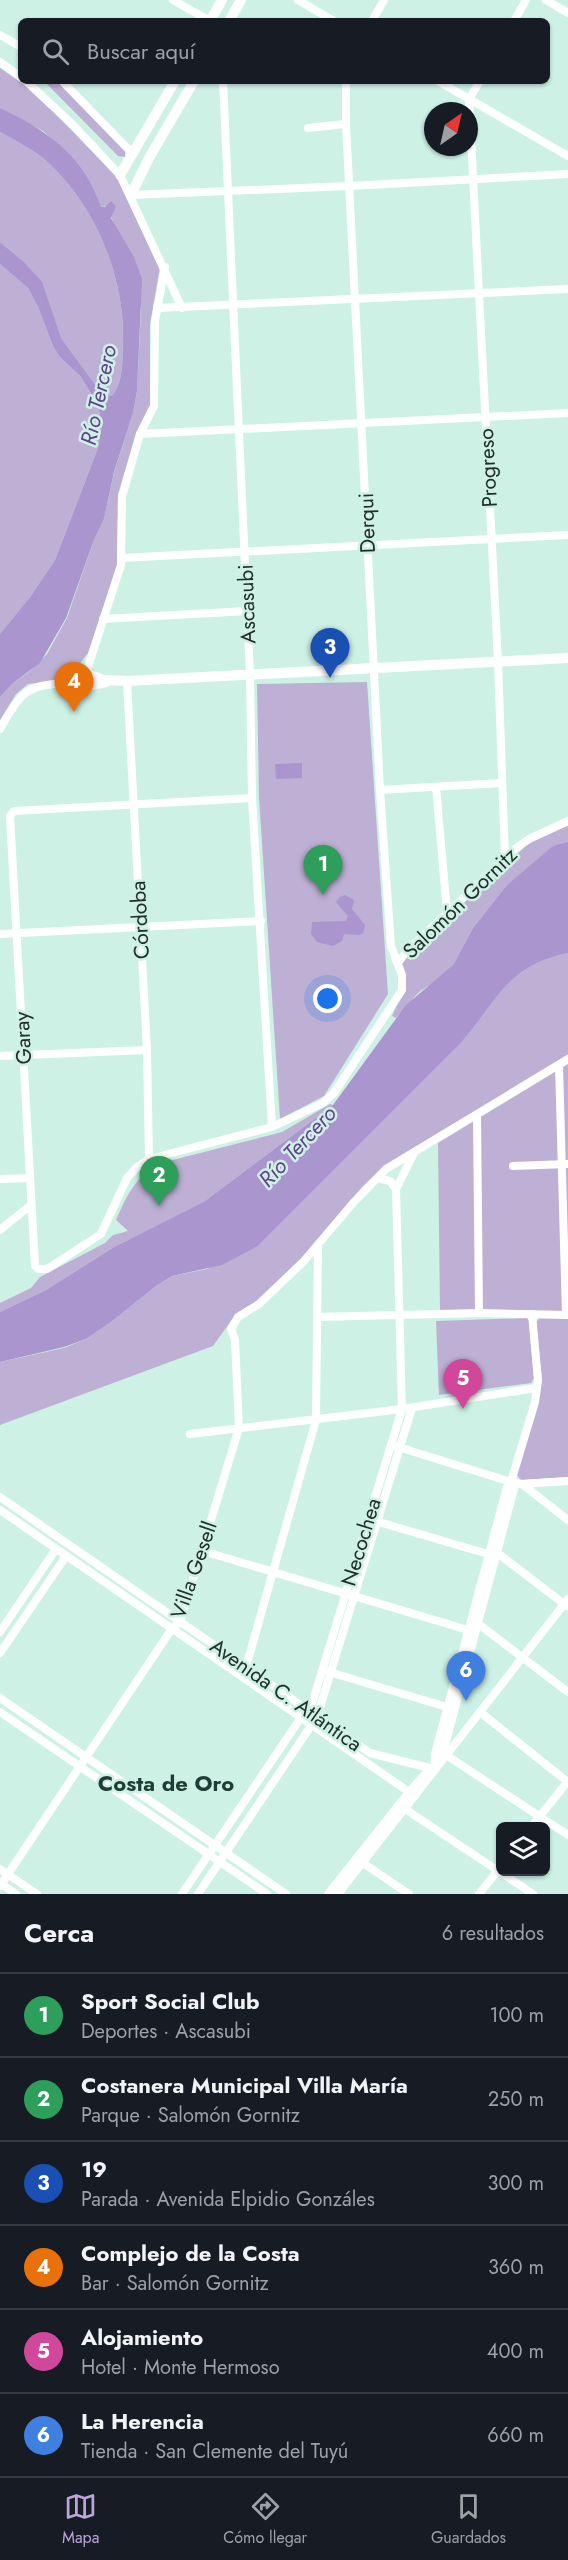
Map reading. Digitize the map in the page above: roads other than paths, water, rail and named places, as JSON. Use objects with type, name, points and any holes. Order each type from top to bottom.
[{"type":"main road","points":[[212,18],[222,0]]},
{"type":"main road","points":[[231,18],[240,0]]},
{"type":"main road","points":[[120,175],[173,84]]},
{"type":"main road","points":[[131,195],[192,84]]},
{"type":"main road","points":[[85,679],[127,681],[568,658]]},
{"type":"street","points":[[173,0],[205,18]]},
{"type":"street","points":[[298,0],[329,18]]},
{"type":"street","points":[[374,18],[384,0]]},
{"type":"street","points":[[516,18],[526,0]]},
{"type":"street","points":[[546,0],[568,13]]},
{"type":"street","points":[[0,35],[18,45]]},
{"type":"street","points":[[0,62],[18,75]]},
{"type":"street","points":[[29,84],[73,125],[120,175],[165,267],[182,308]]},
{"type":"street","points":[[65,84],[132,153]]},
{"type":"street","name":"Ascasubi","points":[[223,84],[250,674],[252,798],[272,1127]]},
{"type":"street","name":"Derqui","points":[[346,84],[346,124],[380,790],[391,946],[398,963]]},
{"type":"street","points":[[443,84],[568,156]]},
{"type":"street","points":[[469,99],[478,84]]},
{"type":"street","name":"Progreso","points":[[469,99],[498,662],[505,857]]},
{"type":"street","points":[[308,128],[346,124]]},
{"type":"street","points":[[131,195],[568,174]]},
{"type":"street","points":[[0,729],[18,700],[31,688],[85,679],[119,571],[122,497],[140,434],[154,406],[154,336],[165,267]]},
{"type":"street","points":[[157,308],[568,289]]},
{"type":"street","points":[[140,434],[568,413]]},
{"type":"street","points":[[121,558],[568,535]]},
{"type":"street","points":[[103,619],[247,612]]},
{"type":"street","name":"Córdoba","points":[[127,681],[147,1050],[149,1159]]},
{"type":"street","points":[[380,790],[501,783]]},
{"type":"street","points":[[436,787],[447,912]]},
{"type":"street","points":[[135,805],[252,798]]},
{"type":"street","name":"Garay","points":[[35,1266],[10,816],[14,811],[135,805]]},
{"type":"street","name":"Salomón Gornitz","points":[[35,1266],[42,1270],[47,1269],[96,1239],[105,1229],[127,1178],[138,1166],[149,1159],[272,1127],[323,1103],[334,1093],[397,1000],[403,982],[398,963],[505,857],[529,839],[568,821]]},
{"type":"street","points":[[0,934],[261,921]]},
{"type":"street","points":[[0,1056],[147,1050]]},
{"type":"street","points":[[246,1667],[315,1420],[318,1246],[354,1202],[386,1169],[568,1059]]},
{"type":"street","points":[[316,1317],[479,1313],[567,1315],[565,1164],[560,1065]]},
{"type":"street","points":[[477,1115],[479,1313]]},
{"type":"street","name":"Necochea","points":[[182,1894],[312,1704],[349,1595],[402,1409],[396,1189],[415,1151]]},
{"type":"street","points":[[513,1166],[565,1164]]},
{"type":"street","points":[[0,1179],[30,1178]]},
{"type":"street","points":[[378,1178],[390,1181],[396,1189]]},
{"type":"street","points":[[0,1230],[32,1205]]},
{"type":"street","name":"Villa Gesell","points":[[0,1884],[81,1767],[171,1630],[180,1622],[239,1428],[235,1340],[231,1329],[238,1317],[259,1304],[318,1246]]},
{"type":"street","points":[[434,1769],[435,1754],[468,1630],[514,1489],[511,1482],[535,1402],[538,1370],[532,1314]]},
{"type":"street","points":[[190,1434],[412,1408],[537,1388]]},
{"type":"street","name":"Necochea","points":[[372,1520],[400,1447],[412,1408]]},
{"type":"street","points":[[391,1444],[511,1482],[521,1484],[568,1481]]},
{"type":"street","points":[[521,1484],[568,1520]]},
{"type":"street","name":"Avenida C. Atlántica","points":[[0,1497],[376,1756],[434,1769]]},
{"type":"street","name":"Avenida C. Atlántica","points":[[0,1510],[412,1794]]},
{"type":"street","points":[[328,1894],[359,1861],[412,1794],[431,1776],[434,1769],[567,1604],[492,1553],[372,1520]]},
{"type":"street","points":[[0,1632],[56,1549]]},
{"type":"street","points":[[203,1551],[468,1630],[479,1625]]},
{"type":"street","points":[[446,1755],[444,1749],[479,1625],[492,1553]]},
{"type":"street","points":[[0,1653],[66,1556]]},
{"type":"street","name":"Necochea","points":[[198,1894],[317,1717],[349,1595]]},
{"type":"street","points":[[479,1625],[568,1692]]},
{"type":"street","points":[[329,1672],[447,1707]]},
{"type":"street","points":[[0,1698],[286,1894]]},
{"type":"street","points":[[0,1712],[267,1894]]},
{"type":"street","points":[[480,1712],[568,1781],[536,1822]]},
{"type":"street","points":[[435,1754],[446,1755],[568,1835]]},
{"type":"street","points":[[402,1807],[496,1867]]},
{"type":"street","points":[[338,1894],[359,1861]]},
{"type":"street","points":[[359,1861],[409,1894]]},
{"type":"street","points":[[0,1869],[37,1894]]},
{"type":"street","points":[[479,1894],[496,1873]]},
{"type":"street","points":[[509,1876],[533,1894]]},
{"type":"street","points":[[0,1884],[16,1894]]},
{"type":"water","name":"Río Tercero","points":[[0,108],[37,128],[60,145],[87,177],[101,207],[105,207],[111,201],[116,206],[111,218],[134,257],[142,279],[137,391],[133,413],[114,472],[104,519],[94,540],[66,618],[40,663],[13,683],[0,697],[0,634],[30,597],[55,560],[98,448],[102,425],[98,405],[81,377],[59,356],[53,346],[28,288],[0,264],[0,242],[23,261],[42,282],[61,338],[100,391],[107,396],[113,395],[117,389],[122,369],[123,342],[119,291],[103,241],[91,218],[61,176],[43,158],[0,132]]},
{"type":"water","points":[[302,763],[302,778],[276,779],[275,764]]},
{"type":"water","name":"Río Tercero","points":[[568,842],[568,953],[547,959],[516,976],[460,1044],[258,1246],[222,1265],[172,1276],[86,1339],[64,1347],[0,1362],[0,1312],[46,1290],[114,1247],[205,1201],[333,1105],[406,1005],[453,965],[473,928],[506,886],[553,846]]},
{"type":"water","points":[[345,895],[354,900],[352,909],[365,925],[363,933],[344,934],[342,941],[333,946],[317,942],[311,934],[312,922],[346,921],[348,916],[336,902]]},
{"type":"place","name":"19","points":[[330,678]]},
{"type":"place","name":"Complejo de la Costa","points":[[74,712]]},
{"type":"place","name":"Sport Social Club","points":[[323,895]]},
{"type":"place","name":"Costanera Municipal Villa María","points":[[159,1206]]},
{"type":"place","name":"Alojamiento","points":[[463,1409]]},
{"type":"place","name":"La Herencia","points":[[466,1701]]},
{"type":"district","name":"Costa de Oro","points":[[166,1783]]}]
